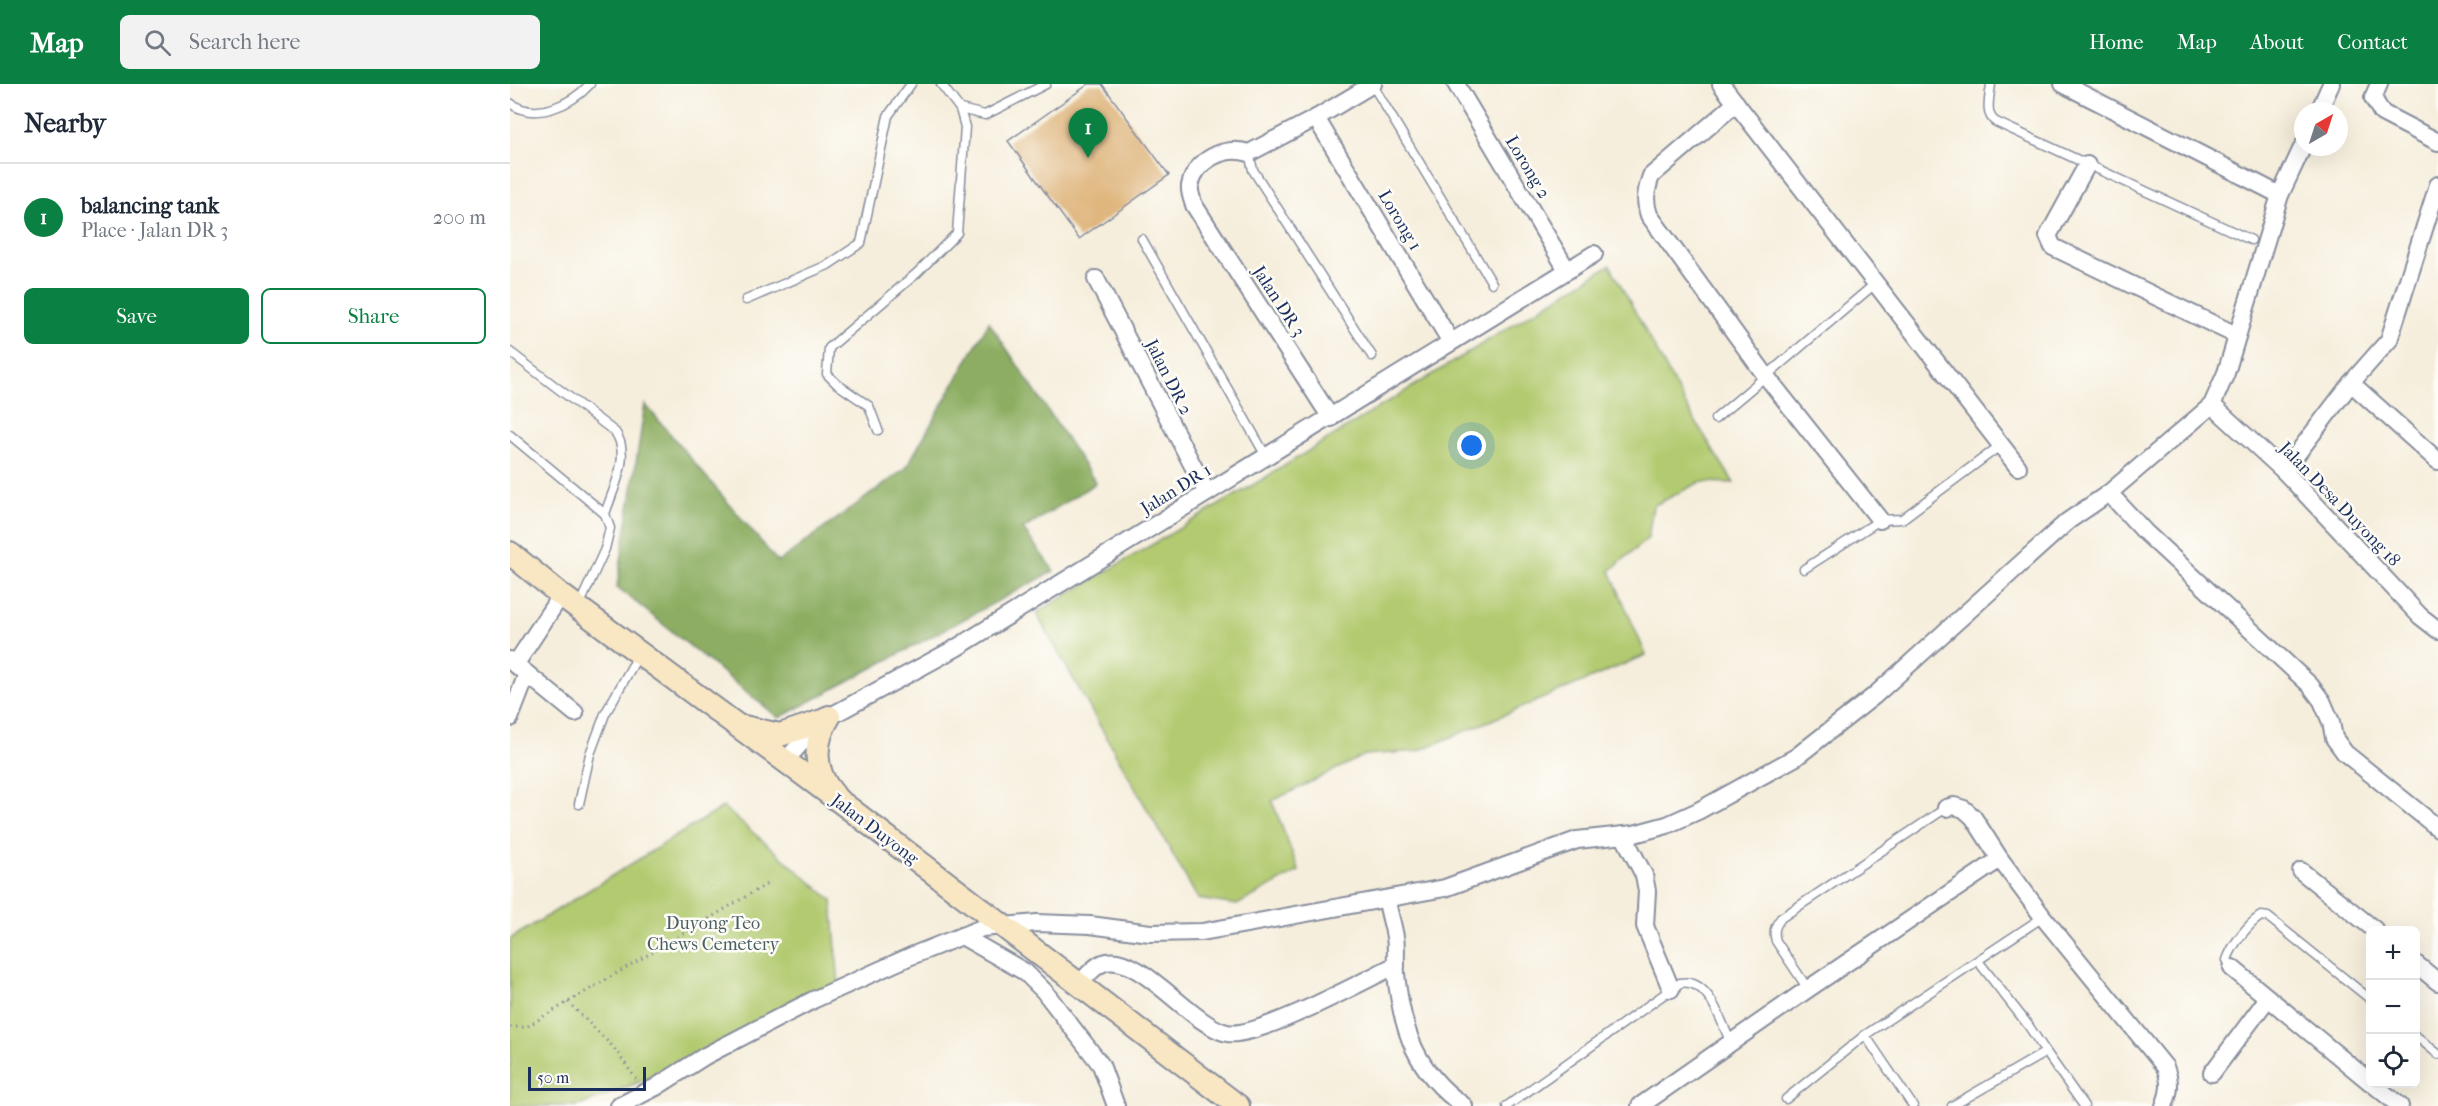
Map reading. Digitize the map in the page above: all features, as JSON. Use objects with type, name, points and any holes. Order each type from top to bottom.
[{"type":"main road","name":"Jalan Duyong","points":[[510,554],[569,602],[850,810],[1238,1106]]},
{"type":"main road","points":[[734,724],[780,735],[825,719]]},
{"type":"main road","points":[[825,719],[819,736],[817,760],[822,776],[832,792],[850,810]]},
{"type":"street","points":[[1248,153],[1316,118],[1373,84]]},
{"type":"street","name":"Lorong 2","points":[[1456,84],[1567,270]]},
{"type":"street","points":[[1721,84],[2018,467]]},
{"type":"street","points":[[2063,84],[2280,195]]},
{"type":"street","points":[[2323,102],[2331,84]]},
{"type":"street","points":[[2379,84],[2373,98],[2382,113],[2438,142]]},
{"type":"street","points":[[1736,103],[1651,176],[1645,204],[1649,215],[1766,376],[1880,520]]},
{"type":"street","name":"Lorong 1","points":[[1316,118],[1451,342]]},
{"type":"street","name":"Jalan DR 3","points":[[1248,153],[1238,149],[1226,150],[1201,165],[1189,189],[1194,205],[1331,418]]},
{"type":"street","points":[[618,1106],[646,1092],[705,1056],[813,1000],[982,928],[1002,925],[1090,925],[1150,933],[1202,933],[1387,901],[1445,888],[1577,840],[1623,835],[1666,825],[1698,812],[1796,758],[1874,696],[2068,521],[2109,493],[2212,405],[2226,373],[2280,195],[2298,156]]},
{"type":"street","points":[[2087,165],[2048,236],[2053,247],[2236,335]]},
{"type":"street","points":[[2284,471],[2351,383],[2389,340],[2438,185]]},
{"type":"street","name":"Jalan DR 1","points":[[784,762],[825,719],[956,648],[1594,254]]},
{"type":"street","name":"Jalan DR 2","points":[[1096,279],[1207,493]]},
{"type":"street","points":[[2351,383],[2438,461]]},
{"type":"street","name":"Jalan Desa Duyong 18","points":[[2212,405],[2284,471],[2420,616],[2438,630]]},
{"type":"street","points":[[2109,493],[2145,532],[2310,685],[2322,701],[2331,722],[2334,738],[2345,753],[2438,828]]},
{"type":"street","points":[[510,718],[517,666],[569,602]]},
{"type":"street","points":[[517,666],[575,713]]},
{"type":"street","points":[[1946,808],[1954,806],[1964,809],[1973,817],[2043,918],[2165,1067],[2170,1092],[2164,1106]]},
{"type":"street","points":[[1623,835],[1644,875],[1647,891],[1644,926],[1671,989]]},
{"type":"street","points":[[1640,1106],[2000,859]]},
{"type":"street","points":[[2301,871],[2370,926]]},
{"type":"street","points":[[1387,901],[1396,939],[1398,994],[1407,1035],[1422,1065],[1445,1092],[1464,1106]]},
{"type":"street","points":[[962,936],[1025,972],[1044,991],[1101,1065],[1116,1106]]},
{"type":"street","points":[[1079,984],[1102,963],[1118,962],[1136,969],[1202,1022],[1216,1030],[1230,1034],[1265,1027],[1396,965]]},
{"type":"street","points":[[2232,968],[2366,1078]]},
{"type":"street","points":[[2420,968],[2438,982]]},
{"type":"street","points":[[2212,1073],[2268,998]]},
{"type":"street","points":[[2378,1088],[2400,1106]]},
{"type":"lane","points":[[510,103],[534,110],[554,108],[578,97],[590,84]]},
{"type":"lane","points":[[746,300],[828,265],[861,243],[888,116],[911,84]]},
{"type":"lane","points":[[878,430],[869,406],[837,384],[827,374],[829,348],[917,273],[957,233],[965,127],[960,109],[941,84]]},
{"type":"lane","points":[[960,109],[985,115],[1046,84]]},
{"type":"lane","points":[[1373,84],[1492,283]]},
{"type":"lane","points":[[1991,84],[1990,119],[2251,240]]},
{"type":"lane","points":[[1248,153],[1253,170],[1372,356]]},
{"type":"lane","points":[[1142,239],[1266,456]]},
{"type":"lane","points":[[1715,419],[1876,283]]},
{"type":"lane","points":[[510,352],[615,432],[621,440],[622,457],[605,514]]},
{"type":"lane","points":[[510,435],[605,514],[610,528],[605,549],[569,602]]},
{"type":"lane","points":[[1804,569],[1880,520],[1902,519],[2002,445]]},
{"type":"lane","points":[[579,804],[590,754],[605,714],[639,654]]},
{"type":"lane","points":[[1808,989],[1776,941],[1775,926],[1781,918],[1946,808]]},
{"type":"lane","points":[[2232,968],[2227,960],[2230,952],[2255,920],[2261,916],[2268,917],[2366,996]]},
{"type":"lane","points":[[1786,1099],[1865,1035],[2043,918]]},
{"type":"lane","points":[[1978,961],[2015,1007],[2084,1106]]},
{"type":"lane","points":[[1507,1106],[1680,983],[1688,981],[1697,984],[1712,1002],[1731,1042]]},
{"type":"lane","points":[[1865,1035],[1913,1106]]},
{"type":"lane","points":[[2420,1040],[2438,1054]]},
{"type":"lane","points":[[1952,1106],[2046,1052]]},
{"type":"path","points":[[510,1027],[526,1027],[767,884]]},
{"type":"path","points":[[568,1002],[614,1048],[646,1092]]},
{"type":"green space","points":[[1610,265],[1689,411],[1734,483],[1700,482],[1653,506],[1648,538],[1610,571],[1646,655],[1418,751],[1365,755],[1272,801],[1299,871],[1237,905],[1198,899],[1036,613],[1258,482]]},
{"type":"green space","points":[[989,322],[1096,483],[1023,529],[1054,571],[779,718],[617,587],[645,404],[778,562],[906,468]]},
{"type":"green space","name":"Duyong Teo Chews Cemetery","points":[[723,807],[832,900],[839,986],[649,1078],[578,1106],[510,1106],[510,939]]},
{"type":"building","points":[[1089,84],[1102,84],[1169,175],[1079,239],[1008,141]]},
{"type":"place","name":"balancing tank","points":[[1088,158]]}]
